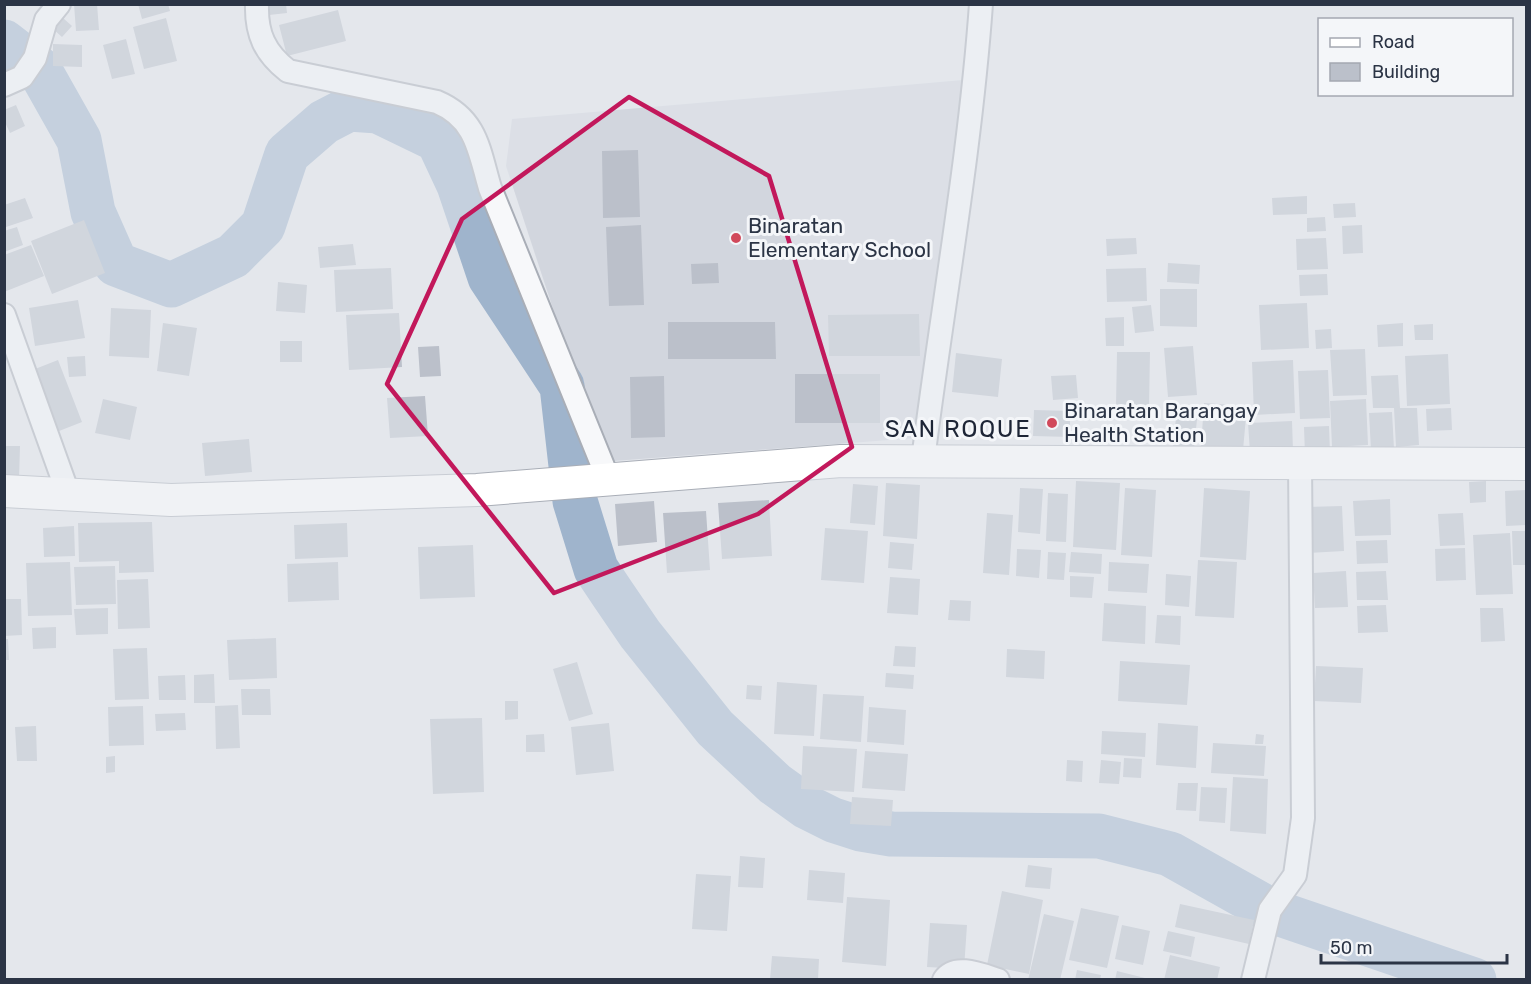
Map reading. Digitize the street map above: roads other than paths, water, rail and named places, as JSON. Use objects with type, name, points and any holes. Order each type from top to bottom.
[{"type":"main road","points":[[4,491],[171,500],[583,483],[841,462],[923,460],[1527,464]]},
{"type":"street","points":[[13,81],[35,58],[45,20],[59,4]]},
{"type":"street","points":[[257,4],[259,36],[267,51],[288,71],[437,102],[455,109],[467,122],[476,140],[583,483]]},
{"type":"street","points":[[923,460],[939,330],[966,168],[981,4]]},
{"type":"street","points":[[4,315],[69,496]]},
{"type":"street","points":[[1253,980],[1270,910],[1294,875],[1304,818],[1300,462]]},
{"type":"street","points":[[944,980],[948,974],[957,971],[998,980]]},
{"type":"waterway","points":[[4,42],[39,69],[79,140],[93,212],[116,264],[171,285],[233,256],[263,226],[287,154],[324,122],[349,109],[378,111],[438,140],[459,185],[490,277],[562,386],[575,501],[596,569],[640,634],[715,728],[775,784],[807,807],[833,820],[861,829],[891,834],[1099,836],[1170,854],[1270,910]]},
{"type":"waterway","points":[[1283,915],[1474,980]]},
{"type":"place","name":"Binaratan Elementary School","points":[[736,238]]},
{"type":"place","name":"Binaratan Barangay Health Station","points":[[1052,423]]},
{"type":"district","name":"SAN ROQUE","points":[[958,429]]}]
